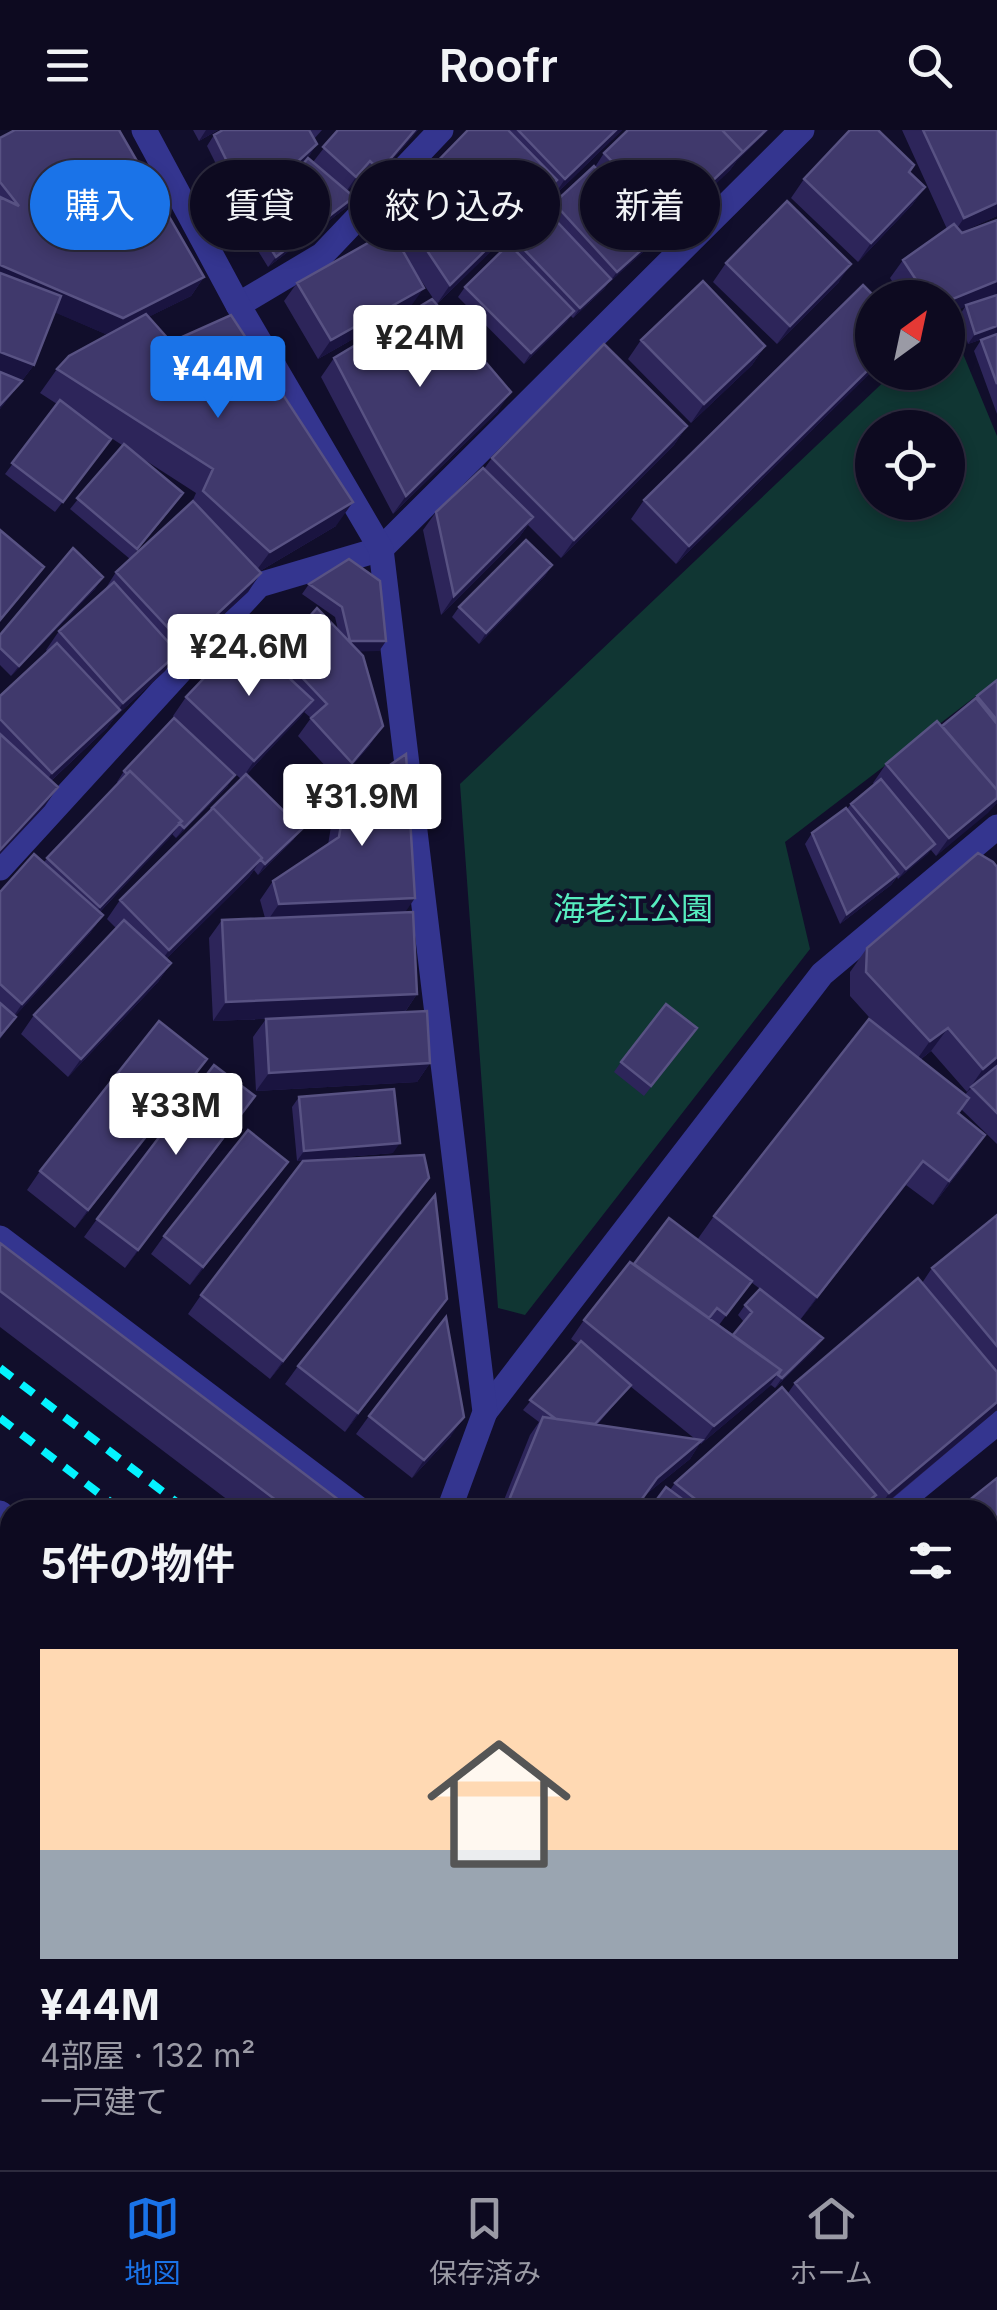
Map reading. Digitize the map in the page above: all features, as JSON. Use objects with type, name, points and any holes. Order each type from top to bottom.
[{"type":"street","points":[[144,130],[238,305],[381,549],[485,1412]]},
{"type":"street","points":[[238,305],[322,254],[441,130]]},
{"type":"street","points":[[0,868],[259,585],[381,549],[802,130]]},
{"type":"street","points":[[452,1500],[485,1412],[822,974],[978,856],[997,827]]},
{"type":"street","points":[[0,1238],[347,1500]]},
{"type":"street","points":[[902,1500],[997,1424]]},
{"type":"green space","name":"海老江公園","points":[[965,359],[997,436],[997,680],[785,842],[810,949],[525,1315],[498,1308],[460,784],[875,390],[965,390]]},
{"type":"building","points":[[15,130],[119,130],[136,160],[30,160],[30,250],[170,250],[170,218],[204,277],[123,318],[0,265],[0,197],[19,206],[0,182],[0,138]]},
{"type":"building","points":[[223,130],[309,130],[317,144],[299,160],[226,160],[214,135]]},
{"type":"building","points":[[338,130],[415,130],[389,160],[350,160],[350,172],[323,147]]},
{"type":"building","points":[[468,130],[508,130],[537,160],[439,160]]},
{"type":"building","points":[[518,130],[616,130],[585,160],[580,160],[565,179],[560,174],[560,160],[547,160]]},
{"type":"building","points":[[628,130],[722,130],[743,152],[720,174],[720,160],[611,160],[604,153]]},
{"type":"building","points":[[722,130],[766,130],[743,152]]},
{"type":"building","points":[[850,130],[878,130],[914,165],[909,172],[925,187],[871,243],[804,179]]},
{"type":"building","points":[[923,130],[997,130],[997,203],[964,218]]},
{"type":"building","points":[[330,177],[350,194],[350,200],[330,215]]},
{"type":"building","points":[[580,179],[580,231],[560,210],[560,197]]},
{"type":"building","points":[[787,201],[851,264],[790,326],[726,263]]},
{"type":"building","points":[[997,220],[997,281],[965,294],[965,280],[916,280],[903,260],[954,224],[962,233]]},
{"type":"building","points":[[560,225],[611,279],[580,308],[525,250],[560,250]]},
{"type":"building","points":[[356,250],[402,250],[424,288],[331,340],[297,283]]},
{"type":"building","points":[[427,250],[486,250],[450,285]]},
{"type":"building","points":[[503,250],[515,250],[574,311],[531,353],[465,287]]},
{"type":"building","points":[[597,250],[641,250],[617,272]]},
{"type":"building","points":[[0,273],[61,296],[34,365],[0,352]]},
{"type":"building","points":[[703,281],[765,346],[704,404],[641,340]]},
{"type":"building","points":[[855,293],[855,383],[689,546],[644,500]]},
{"type":"building","points":[[997,295],[997,326],[975,334],[966,305]]},
{"type":"building","points":[[432,299],[511,392],[406,496],[334,358]]},
{"type":"building","points":[[146,314],[171,342],[231,315],[353,502],[270,552],[203,491],[213,469],[57,369],[69,356]]},
{"type":"building","points":[[997,334],[997,384],[981,340]]},
{"type":"building","points":[[604,344],[687,426],[574,540],[492,458]]},
{"type":"building","points":[[0,372],[22,381],[0,405]]},
{"type":"building","points":[[60,400],[111,439],[63,502],[12,463]]},
{"type":"building","points":[[124,444],[183,493],[137,549],[77,498]]},
{"type":"building","points":[[483,468],[533,517],[454,596],[436,512]]},
{"type":"building","points":[[193,501],[261,573],[184,645],[116,572]]},
{"type":"building","points":[[0,530],[44,567],[0,620]]},
{"type":"building","points":[[526,540],[552,565],[486,633],[459,607]]},
{"type":"building","points":[[73,548],[103,577],[19,666],[0,648],[0,635]]},
{"type":"building","points":[[349,559],[380,581],[386,641],[350,641],[342,607],[309,584]]},
{"type":"building","points":[[114,582],[178,653],[123,703],[59,631]]},
{"type":"building","points":[[317,608],[363,656],[383,726],[352,763],[311,718],[327,704],[278,652]]},
{"type":"building","points":[[244,636],[313,700],[254,761],[186,697]]},
{"type":"building","points":[[57,643],[120,710],[52,773],[0,719],[0,696]]},
{"type":"building","points":[[997,680],[997,720],[977,696]]},
{"type":"building","points":[[976,698],[997,724],[997,790],[942,726]]},
{"type":"building","points":[[174,718],[235,775],[184,828],[179,823],[182,821],[130,771],[124,771]]},
{"type":"building","points":[[937,721],[997,790],[997,798],[949,838],[886,764]]},
{"type":"building","points":[[0,734],[58,787],[0,850]]},
{"type":"building","points":[[406,754],[415,898],[279,904],[273,881],[339,837],[346,795]]},
{"type":"building","points":[[130,771],[182,821],[100,907],[47,858]]},
{"type":"building","points":[[246,774],[302,829],[265,864],[211,809]]},
{"type":"building","points":[[881,779],[935,844],[906,869],[851,804]]},
{"type":"building","points":[[213,808],[262,858],[169,950],[120,900]]},
{"type":"building","points":[[846,808],[898,874],[847,914],[812,833]]},
{"type":"building","points":[[978,853],[997,867],[997,1057],[983,1069],[948,1028],[930,1041],[866,972],[867,948]]},
{"type":"building","points":[[34,854],[103,915],[22,1004],[0,984],[0,892]]},
{"type":"building","points":[[413,912],[417,994],[226,1002],[222,920]]},
{"type":"building","points":[[124,920],[171,963],[81,1059],[34,1015]]},
{"type":"building","points":[[0,1003],[16,1017],[0,1036]]},
{"type":"building","points":[[666,1004],[697,1028],[651,1086],[621,1062]]},
{"type":"building","points":[[427,1011],[430,1063],[269,1073],[266,1019]]},
{"type":"building","points":[[869,1019],[969,1098],[958,1113],[985,1135],[949,1181],[923,1161],[817,1297],[714,1216]]},
{"type":"building","points":[[159,1021],[207,1059],[88,1210],[40,1171]]},
{"type":"building","points":[[214,1065],[255,1096],[138,1250],[97,1219]]},
{"type":"building","points":[[997,1066],[997,1113],[971,1087]]},
{"type":"building","points":[[394,1089],[400,1143],[304,1151],[299,1097]]},
{"type":"building","points":[[248,1130],[288,1162],[203,1267],[164,1236]]},
{"type":"building","points":[[424,1155],[429,1178],[283,1361],[201,1295],[303,1161]]},
{"type":"building","points":[[435,1195],[447,1299],[358,1413],[298,1366]]},
{"type":"building","points":[[997,1215],[997,1346],[932,1268]]},
{"type":"building","points":[[669,1218],[752,1281],[726,1315],[717,1308],[709,1318],[634,1264]]},
{"type":"building","points":[[0,1243],[339,1500],[276,1500],[0,1291]]},
{"type":"building","points":[[630,1262],[781,1370],[714,1426],[584,1320]]},
{"type":"building","points":[[918,1278],[997,1372],[997,1402],[889,1493],[795,1383]]},
{"type":"building","points":[[760,1289],[823,1338],[782,1378],[778,1375],[781,1370],[733,1335],[752,1312],[745,1305]]},
{"type":"building","points":[[446,1317],[464,1417],[424,1460],[369,1416]]},
{"type":"building","points":[[581,1341],[631,1385],[595,1424],[556,1419],[530,1400]]},
{"type":"building","points":[[782,1387],[876,1495],[870,1500],[696,1500],[675,1483]]},
{"type":"building","points":[[543,1417],[702,1440],[657,1478],[641,1500],[509,1500]]},
{"type":"building","points":[[997,1478],[997,1500],[970,1500]]},
{"type":"building","points":[[666,1487],[684,1500],[656,1500]]},
{"type":"railway","points":[[0,1368],[174,1500]]},
{"type":"railway","points":[[0,1418],[108,1500]]}]
